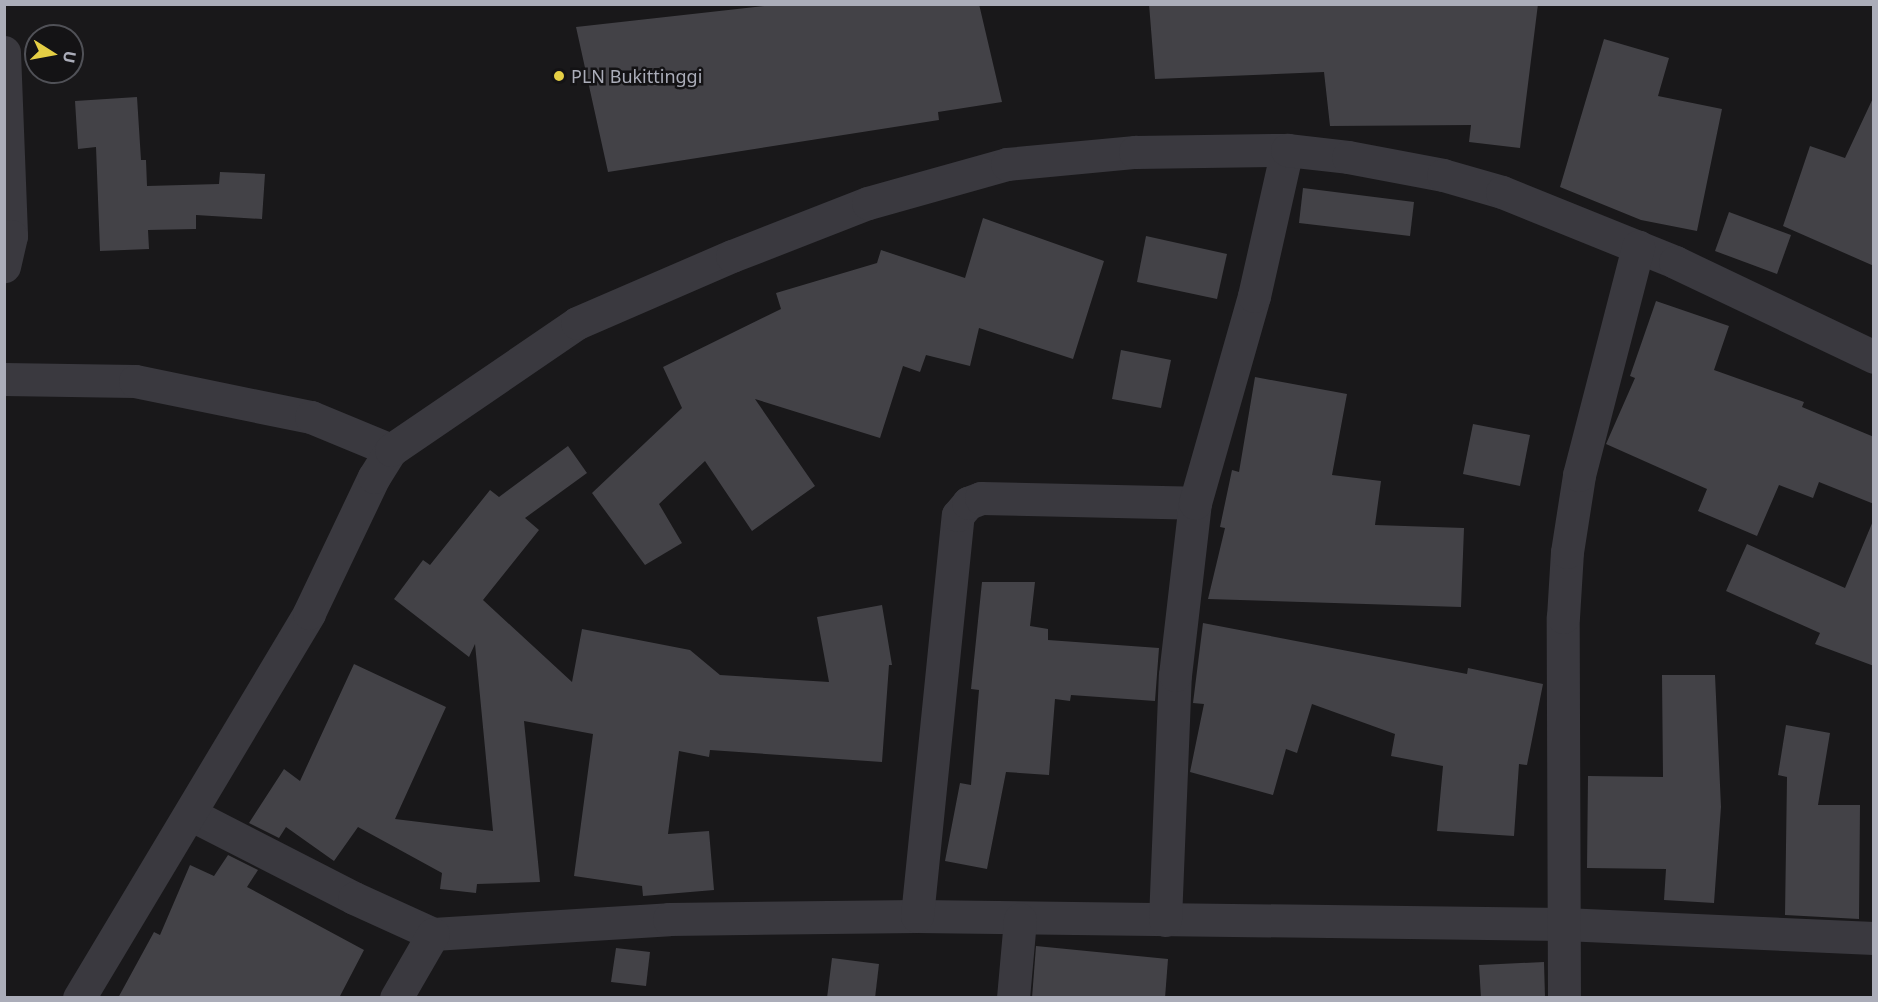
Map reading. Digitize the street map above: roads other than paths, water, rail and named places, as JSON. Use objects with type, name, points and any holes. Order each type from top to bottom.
[{"type":"street","points":[[4,52],[11,236],[4,266]]},
{"type":"street","points":[[1165,920],[1175,675],[1195,503],[1254,296],[1287,150]]},
{"type":"street","points":[[79,998],[309,613],[374,477],[391,450],[577,323],[732,256],[868,203],[1007,165],[1136,152],[1287,150],[1348,157],[1443,175],[1503,192],[1638,247],[1874,357]]},
{"type":"street","points":[[1564,998],[1563,617],[1567,552],[1579,475],[1638,247]]},
{"type":"street","points":[[4,379],[135,381],[311,417],[391,450]]},
{"type":"street","points":[[917,916],[958,515],[968,502],[981,498],[1195,503]]},
{"type":"street","points":[[189,814],[354,898],[434,934],[669,919],[917,916],[1564,924],[1874,938]]},
{"type":"street","points":[[1012,998],[1020,919]]},
{"type":"street","points":[[396,998],[434,934]]},
{"type":"place","name":"PLN Bukittinggi","points":[[559,76]]}]
